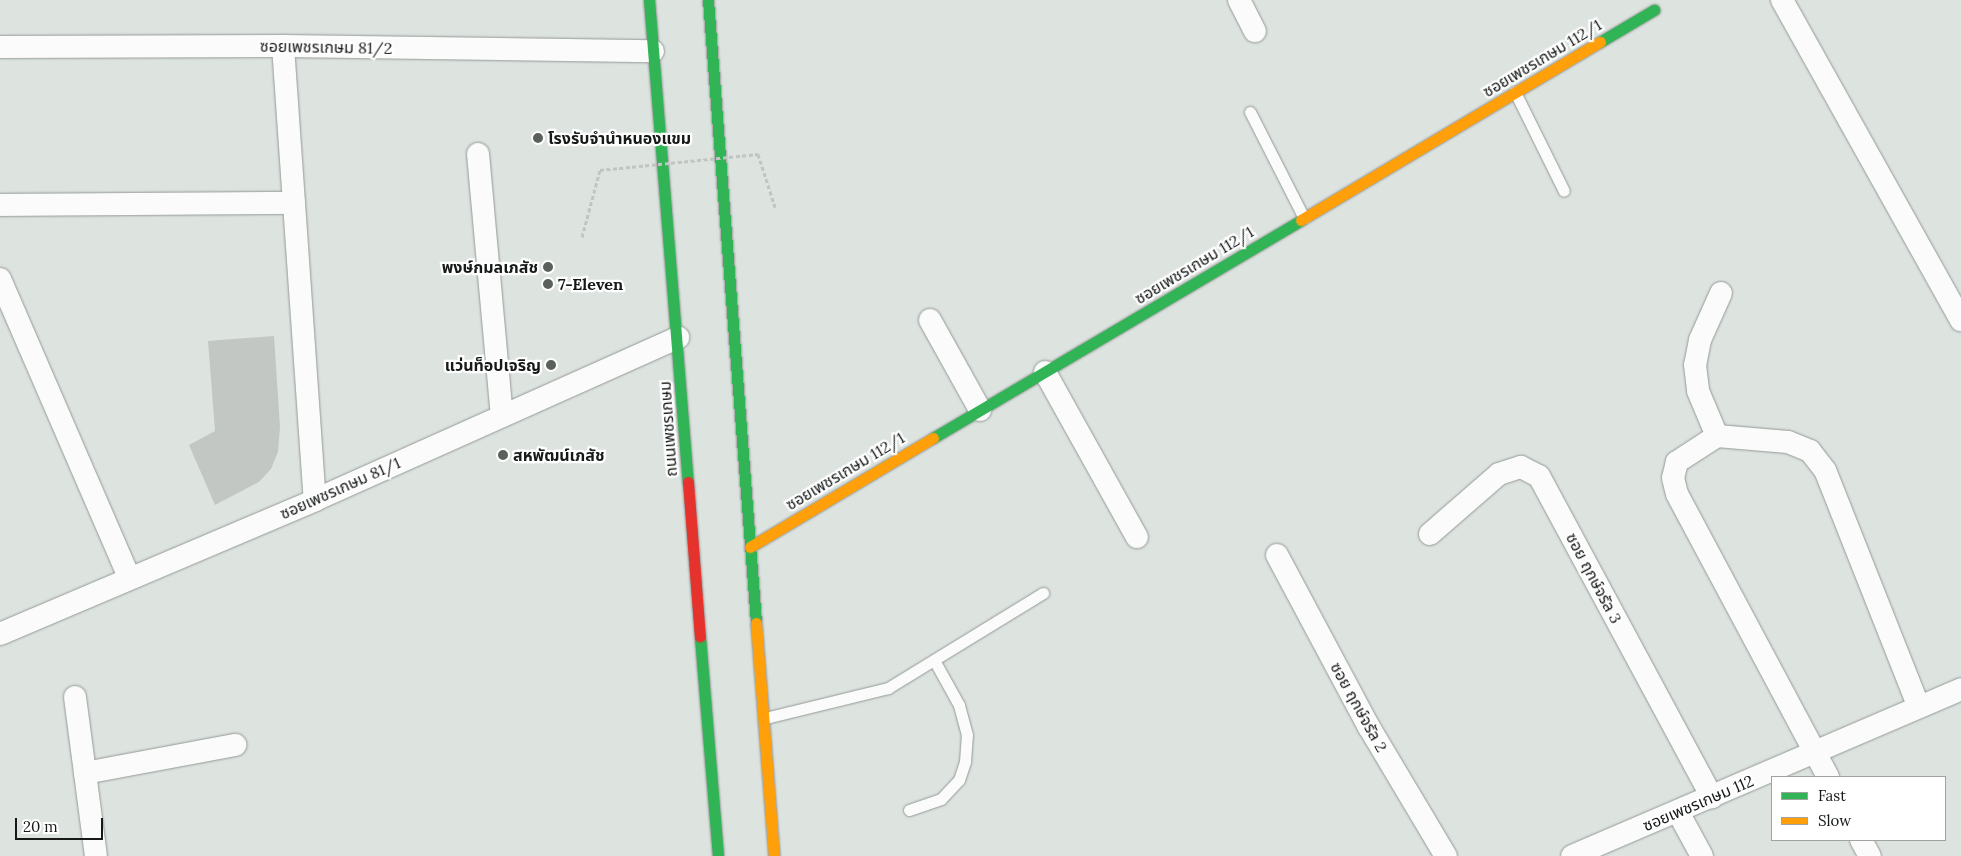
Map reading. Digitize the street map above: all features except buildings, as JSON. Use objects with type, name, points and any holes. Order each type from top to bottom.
[{"type":"main road","name":"ถนนเพชรเกษม","points":[[649,0],[678,338],[718,856]]},
{"type":"main road","points":[[708,0],[765,718],[774,856]]},
{"type":"main road","name":"ซอยเพชรเกษม 112/1","points":[[750,547],[1654,10]]},
{"type":"street","points":[[1239,0],[1255,31]]},
{"type":"street","points":[[1782,0],[1961,320]]},
{"type":"street","name":"ซอยเพชรเกษม 81/2","points":[[0,47],[283,46],[653,51]]},
{"type":"street","points":[[283,46],[315,500]]},
{"type":"street","points":[[478,154],[502,416]]},
{"type":"street","points":[[0,206],[294,203]]},
{"type":"street","points":[[0,279],[129,577]]},
{"type":"street","points":[[1717,436],[1698,391],[1695,365],[1700,340],[1721,293]]},
{"type":"street","points":[[930,320],[980,410]]},
{"type":"street","name":"ซอยเพชรเกษม 81/1","points":[[0,634],[129,577],[315,500],[678,338]]},
{"type":"street","points":[[1045,372],[1137,537]]},
{"type":"street","points":[[1827,776],[1677,494],[1674,478],[1677,462],[1717,436],[1788,442],[1810,451],[1825,470],[1919,707]]},
{"type":"street","name":"ซอย ฤกษ์จรัล 3","points":[[1430,534],[1499,474],[1521,467],[1539,476],[1712,797]]},
{"type":"street","name":"ซอย ฤกษ์จรัล 2","points":[[1277,555],[1369,727],[1446,856]]},
{"type":"street","name":"ซอยเพชรเกษม 112","points":[[1572,856],[1815,754],[1961,689]]},
{"type":"street","points":[[75,697],[96,856]]},
{"type":"street","points":[[85,773],[235,745]]},
{"type":"street","points":[[1678,812],[1702,856]]},
{"type":"street","points":[[1862,841],[1870,856]]},
{"type":"lane","points":[[1515,92],[1564,191]]},
{"type":"lane","points":[[1250,112],[1304,218]]},
{"type":"lane","points":[[765,718],[888,688],[1044,593]]},
{"type":"lane","points":[[909,810],[941,799],[959,780],[965,762],[968,735],[959,705],[934,660]]},
{"type":"path","points":[[582,237],[600,170],[758,154],[775,208]]},
{"type":"traffic: fast","points":[[649,0],[688,482]]},
{"type":"traffic: fast","points":[[708,0],[756,623]]},
{"type":"traffic: fast","points":[[1600,42],[1654,10]]},
{"type":"traffic: fast","points":[[933,438],[1301,220]]},
{"type":"traffic: fast","points":[[700,637],[718,856]]},
{"type":"traffic: slow","points":[[1301,220],[1600,42]]},
{"type":"traffic: slow","points":[[750,547],[933,438]]},
{"type":"traffic: slow","points":[[756,623],[774,856]]},
{"type":"traffic: jam","points":[[688,482],[700,637]]},
{"type":"place","name":"โรงรับจำนำหนองแขม","points":[[538,138]]},
{"type":"place","name":"พงษ์กมลเภสัช","points":[[548,267]]},
{"type":"place","name":"7-Eleven","points":[[548,284]]},
{"type":"place","name":"แว่นท็อปเจริญ","points":[[551,365]]},
{"type":"place","name":"สหพัฒน์เภสัช","points":[[503,455]]}]
